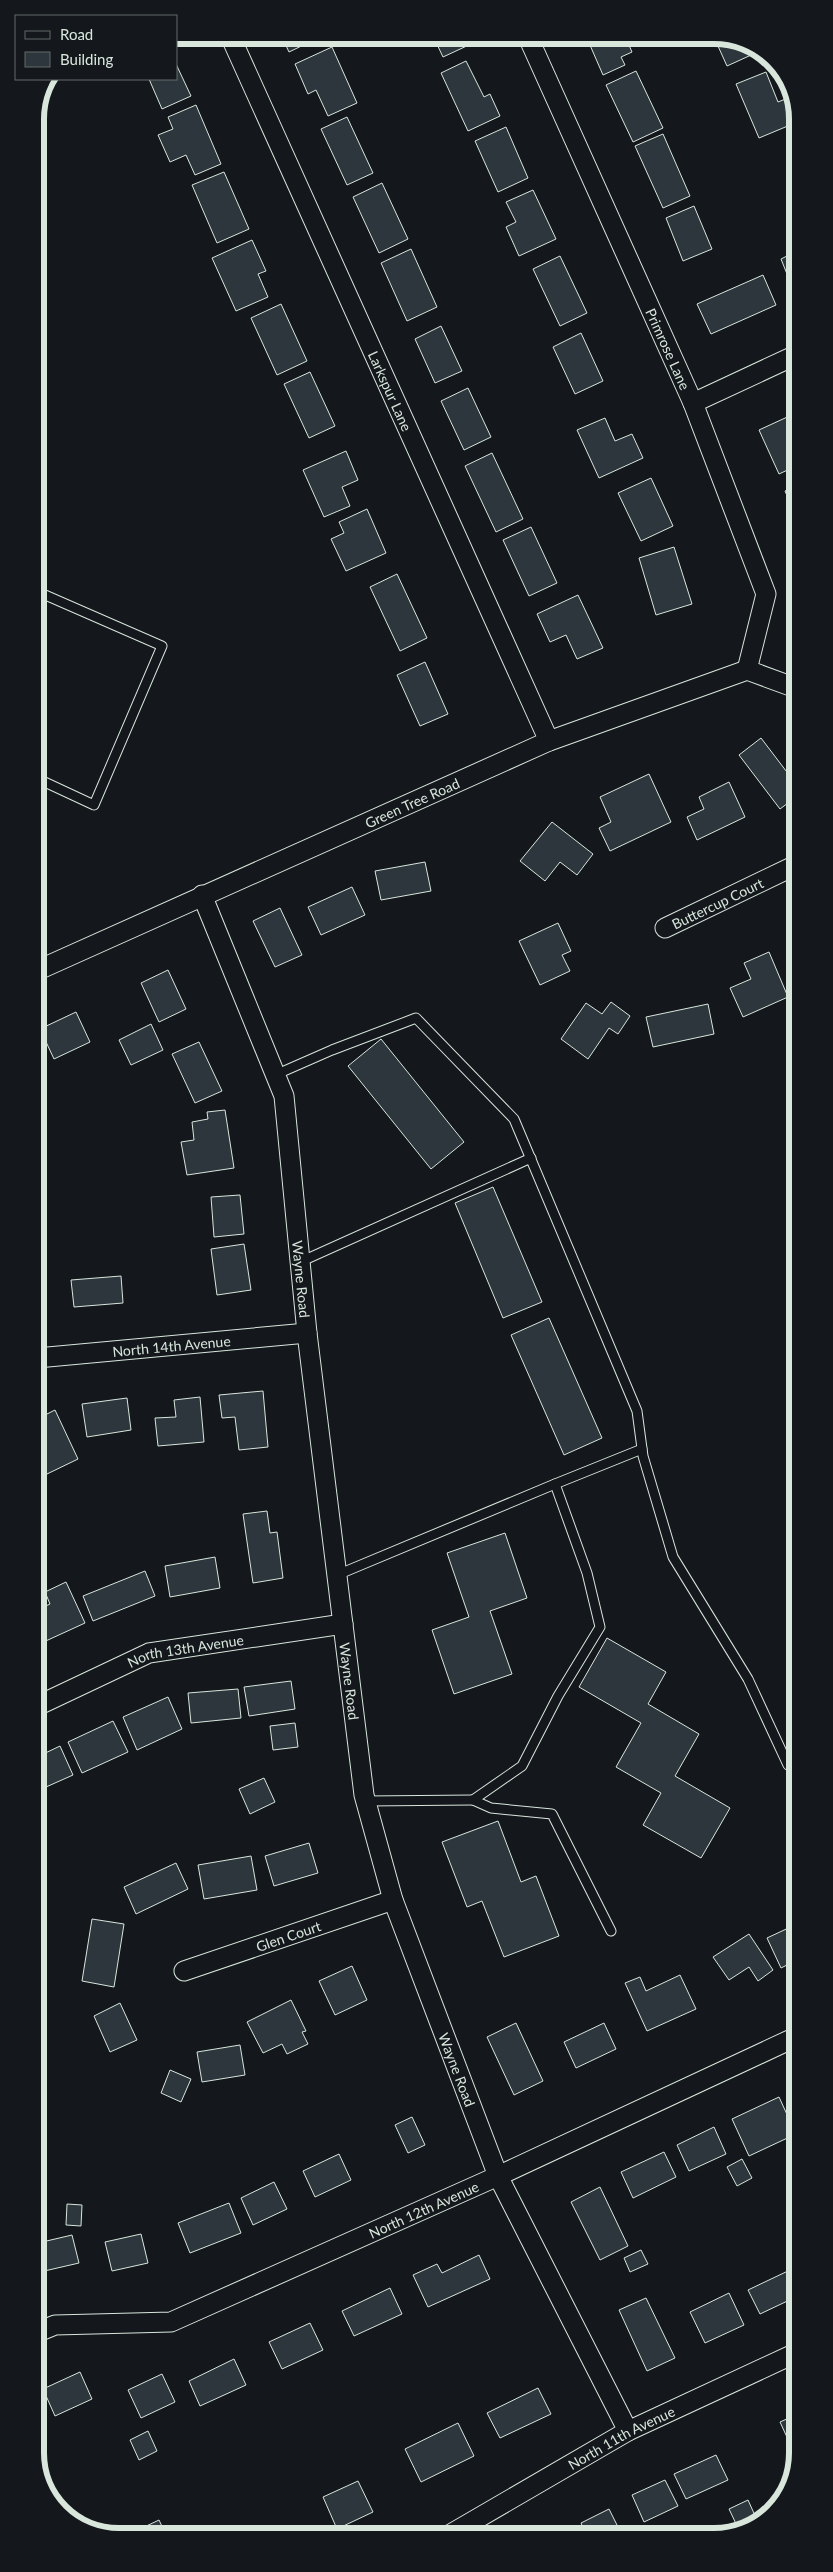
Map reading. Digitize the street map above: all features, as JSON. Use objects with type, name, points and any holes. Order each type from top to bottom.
[{"type":"street","name":"Larkspur Lane","points":[[234,44],[549,741]]},
{"type":"street","name":"Primrose Lane","points":[[531,44],[693,403],[766,594],[747,670]]},
{"type":"street","points":[[693,403],[789,358]]},
{"type":"street","points":[[747,670],[789,685]]},
{"type":"street","name":"Green Tree Road","points":[[44,967],[202,894],[549,741],[747,670]]},
{"type":"street","name":"Buttercup Court","points":[[665,928],[789,868]]},
{"type":"street","name":"Wayne Road","points":[[202,894],[284,1096],[307,1334],[342,1624],[366,1801],[393,1900],[498,2176],[628,2432]]},
{"type":"street","name":"North 14th Avenue","points":[[44,1357],[307,1334]]},
{"type":"street","name":"North 13th Avenue","points":[[44,1703],[149,1653],[342,1624]]},
{"type":"street","name":"Glen Court","points":[[184,1972],[393,1900]]},
{"type":"street","name":"North 12th Avenue","points":[[44,2330],[55,2325],[171,2322],[498,2176],[789,2040]]},
{"type":"street","name":"North 11th Avenue","points":[[461,2528],[628,2432],[789,2356]]},
{"type":"lane","points":[[44,594],[162,646],[94,805],[44,782]]},
{"type":"lane","points":[[275,1075],[332,1050],[416,1018],[514,1119],[637,1411],[642,1449],[673,1557],[748,1679],[788,1765]]},
{"type":"lane","points":[[300,1262],[531,1158]]},
{"type":"lane","points":[[337,1575],[642,1449]]},
{"type":"lane","points":[[473,1800],[522,1766],[558,1696],[600,1627],[587,1573],[555,1484]]},
{"type":"lane","points":[[366,1801],[473,1800],[491,1808],[552,1814],[611,1931]]},
{"type":"building","points":[[285,44],[306,44],[289,52]]},
{"type":"building","points":[[437,44],[471,44],[443,57]]},
{"type":"building","points":[[589,44],[628,44],[632,52],[621,57],[625,65],[603,75]]},
{"type":"building","points":[[717,44],[743,49],[753,54],[727,66]]},
{"type":"building","points":[[332,47],[357,103],[328,116],[316,90],[308,94],[295,64]]},
{"type":"building","points":[[466,61],[484,97],[490,94],[500,116],[468,131],[441,73]]},
{"type":"building","points":[[178,68],[191,96],[162,109],[149,80],[178,80]]},
{"type":"building","points":[[636,71],[663,128],[633,142],[606,85]]},
{"type":"building","points":[[766,72],[778,102],[787,98],[789,126],[759,138],[736,84]]},
{"type":"building","points":[[196,105],[221,164],[195,175],[186,155],[170,162],[158,135],[173,129],[168,117]]},
{"type":"building","points":[[347,117],[373,173],[347,185],[321,129]]},
{"type":"building","points":[[506,127],[528,178],[498,192],[475,141]]},
{"type":"building","points":[[663,134],[690,196],[663,208],[635,146]]},
{"type":"building","points":[[224,172],[249,229],[217,243],[192,185]]},
{"type":"building","points":[[382,183],[408,239],[379,253],[353,197]]},
{"type":"building","points":[[533,190],[556,239],[519,256],[506,227],[516,222],[506,202]]},
{"type":"building","points":[[694,206],[712,249],[683,261],[666,218]]},
{"type":"building","points":[[252,240],[266,271],[258,274],[268,297],[236,311],[212,258]]},
{"type":"building","points":[[411,249],[437,307],[407,321],[381,263]]},
{"type":"building","points":[[789,255],[789,279],[781,259]]},
{"type":"building","points":[[560,256],[587,313],[560,326],[533,269]]},
{"type":"building","points":[[763,275],[776,305],[711,334],[697,304]]},
{"type":"building","points":[[281,304],[307,361],[277,375],[251,318]]},
{"type":"building","points":[[441,326],[462,371],[435,383],[415,339]]},
{"type":"building","points":[[581,333],[603,381],[575,394],[553,347]]},
{"type":"building","points":[[310,372],[335,426],[309,438],[284,384]]},
{"type":"building","points":[[468,388],[491,437],[464,450],[441,401]]},
{"type":"building","points":[[789,416],[789,469],[779,474],[759,430]]},
{"type":"building","points":[[605,418],[615,441],[632,434],[643,458],[599,478],[577,430]]},
{"type":"building","points":[[346,451],[358,480],[342,487],[350,506],[324,517],[303,470]]},
{"type":"building","points":[[492,453],[523,519],[496,532],[465,466]]},
{"type":"building","points":[[651,478],[673,526],[641,541],[618,493]]},
{"type":"building","points":[[789,489],[789,500],[785,491]]},
{"type":"building","points":[[367,509],[386,553],[346,571],[331,539],[344,533],[339,522]]},
{"type":"building","points":[[531,527],[557,583],[529,596],[503,540]]},
{"type":"building","points":[[674,547],[692,604],[656,615],[639,558]]},
{"type":"building","points":[[397,574],[427,638],[400,651],[370,587]]},
{"type":"building","points":[[578,595],[603,648],[577,659],[566,635],[550,642],[537,614]]},
{"type":"building","points":[[425,662],[448,714],[420,726],[397,675]]},
{"type":"building","points":[[761,738],[789,775],[789,802],[780,809],[739,755]]},
{"type":"building","points":[[649,774],[671,822],[610,851],[599,828],[611,822],[600,797]]},
{"type":"building","points":[[729,782],[745,817],[697,840],[687,817],[704,809],[699,797]]},
{"type":"building","points":[[552,822],[593,854],[577,875],[560,862],[545,881],[520,861]]},
{"type":"building","points":[[425,862],[431,891],[381,900],[375,871]]},
{"type":"building","points":[[352,887],[365,915],[321,935],[308,907]]},
{"type":"building","points":[[280,908],[302,955],[275,967],[253,921]]},
{"type":"building","points":[[558,923],[571,951],[562,955],[570,971],[540,985],[519,941]]},
{"type":"building","points":[[769,952],[788,997],[743,1017],[730,988],[751,979],[744,963]]},
{"type":"building","points":[[168,970],[186,1009],[159,1022],[141,983]]},
{"type":"building","points":[[611,1002],[630,1016],[618,1034],[609,1028],[588,1059],[561,1039],[586,1003],[602,1014]]},
{"type":"building","points":[[708,1004],[714,1034],[653,1047],[646,1017]]},
{"type":"building","points":[[76,1012],[90,1042],[54,1059],[44,1038],[44,1027]]},
{"type":"building","points":[[151,1024],[163,1050],[131,1065],[119,1040]]},
{"type":"building","points":[[381,1039],[464,1142],[431,1169],[348,1066]]},
{"type":"building","points":[[199,1042],[222,1091],[195,1103],[172,1054]]},
{"type":"building","points":[[225,1110],[234,1168],[187,1175],[181,1142],[194,1140],[192,1122],[208,1119],[207,1112]]},
{"type":"building","points":[[493,1187],[542,1302],[503,1318],[455,1203]]},
{"type":"building","points":[[240,1195],[244,1234],[214,1237],[211,1197]]},
{"type":"building","points":[[244,1244],[251,1290],[217,1295],[211,1249]]},
{"type":"building","points":[[121,1276],[123,1303],[74,1307],[71,1280]]},
{"type":"building","points":[[549,1318],[602,1438],[564,1455],[511,1335]]},
{"type":"building","points":[[263,1391],[268,1447],[239,1450],[235,1417],[222,1418],[219,1395]]},
{"type":"building","points":[[200,1397],[204,1442],[158,1446],[155,1418],[176,1417],[174,1400]]},
{"type":"building","points":[[127,1398],[131,1430],[87,1437],[82,1404]]},
{"type":"building","points":[[55,1410],[78,1459],[47,1474],[44,1467],[44,1416]]},
{"type":"building","points":[[267,1511],[270,1533],[277,1532],[283,1578],[253,1583],[243,1514]]},
{"type":"building","points":[[505,1533],[527,1598],[490,1611],[512,1674],[454,1694],[432,1630],[469,1617],[447,1553]]},
{"type":"building","points":[[215,1557],[220,1588],[170,1597],[165,1566]]},
{"type":"building","points":[[145,1571],[155,1596],[93,1621],[83,1596]]},
{"type":"building","points":[[66,1582],[85,1623],[44,1642],[44,1607],[50,1604],[45,1592]]},
{"type":"building","points":[[607,1638],[666,1672],[648,1704],[699,1734],[675,1776],[730,1808],[701,1858],[643,1825],[661,1793],[616,1767],[641,1723],[579,1687]]},
{"type":"building","points":[[291,1681],[295,1709],[249,1716],[244,1687]]},
{"type":"building","points":[[238,1689],[241,1718],[191,1723],[188,1693]]},
{"type":"building","points":[[168,1697],[182,1729],[137,1750],[123,1717]]},
{"type":"building","points":[[113,1721],[128,1752],[82,1773],[68,1742]]},
{"type":"building","points":[[295,1723],[298,1747],[273,1750],[270,1726]]},
{"type":"building","points":[[60,1746],[73,1775],[44,1788],[44,1754]]},
{"type":"building","points":[[264,1778],[275,1802],[250,1814],[239,1789]]},
{"type":"building","points":[[498,1821],[521,1882],[536,1876],[559,1936],[504,1957],[482,1901],[467,1907],[442,1842]]},
{"type":"building","points":[[309,1843],[318,1873],[274,1886],[265,1856]]},
{"type":"building","points":[[251,1856],[257,1890],[204,1899],[198,1865]]},
{"type":"building","points":[[176,1863],[188,1889],[136,1914],[124,1887]]},
{"type":"building","points":[[92,1919],[124,1924],[114,1987],[82,1981]]},
{"type":"building","points":[[789,1928],[789,1964],[781,1968],[767,1938]]},
{"type":"building","points":[[749,1934],[773,1970],[758,1981],[749,1967],[729,1980],[713,1957]]},
{"type":"building","points":[[352,1966],[367,2000],[335,2015],[319,1981]]},
{"type":"building","points":[[680,1975],[696,2009],[647,2031],[625,1983],[640,1977],[646,1991]]},
{"type":"building","points":[[291,2000],[306,2031],[302,2032],[308,2044],[287,2054],[282,2044],[263,2053],[247,2022]]},
{"type":"building","points":[[120,2003],[137,2040],[110,2052],[94,2016]]},
{"type":"building","points":[[516,2023],[543,2081],[514,2095],[487,2037]]},
{"type":"building","points":[[604,2023],[616,2049],[576,2068],[564,2042]]},
{"type":"building","points":[[240,2045],[245,2075],[202,2082],[197,2052]]},
{"type":"building","points":[[170,2070],[191,2079],[181,2102],[161,2093]]},
{"type":"building","points":[[779,2097],[789,2119],[789,2137],[749,2156],[732,2119]]},
{"type":"building","points":[[412,2117],[425,2145],[408,2153],[395,2125]]},
{"type":"building","points":[[714,2127],[726,2154],[689,2171],[677,2145]]},
{"type":"building","points":[[664,2152],[676,2177],[633,2198],[621,2172]]},
{"type":"building","points":[[339,2154],[351,2180],[315,2197],[303,2171]]},
{"type":"building","points":[[742,2159],[752,2178],[737,2186],[727,2167]]},
{"type":"building","points":[[274,2182],[287,2209],[253,2225],[241,2198]]},
{"type":"building","points":[[600,2187],[628,2246],[600,2260],[571,2202]]},
{"type":"building","points":[[229,2203],[241,2233],[190,2253],[178,2223]]},
{"type":"building","points":[[67,2204],[82,2205],[81,2226],[66,2225]]},
{"type":"building","points":[[141,2234],[148,2263],[112,2271],[105,2242]]},
{"type":"building","points":[[72,2235],[79,2263],[44,2271],[44,2242]]},
{"type":"building","points":[[641,2250],[648,2264],[630,2272],[624,2258]]},
{"type":"building","points":[[479,2255],[490,2279],[428,2307],[413,2275],[437,2264],[442,2273]]},
{"type":"building","points":[[789,2270],[789,2300],[760,2314],[748,2290]]},
{"type":"building","points":[[390,2288],[402,2314],[354,2336],[342,2311]]},
{"type":"building","points":[[729,2293],[744,2325],[705,2343],[690,2312]]},
{"type":"building","points":[[646,2298],[675,2358],[647,2371],[619,2310]]},
{"type":"building","points":[[310,2323],[323,2350],[282,2369],[269,2342]]},
{"type":"building","points":[[234,2359],[246,2385],[200,2406],[189,2381]]},
{"type":"building","points":[[80,2372],[92,2399],[55,2416],[44,2389]]},
{"type":"building","points":[[162,2374],[175,2402],[141,2418],[128,2390]]},
{"type":"building","points":[[538,2388],[551,2414],[500,2438],[487,2413]]},
{"type":"building","points":[[789,2418],[789,2442],[780,2422]]},
{"type":"building","points":[[458,2423],[474,2456],[421,2482],[405,2449]]},
{"type":"building","points":[[148,2431],[157,2451],[139,2460],[130,2440]]},
{"type":"building","points":[[716,2455],[728,2480],[686,2499],[674,2474]]},
{"type":"building","points":[[665,2480],[678,2506],[644,2522],[632,2495]]},
{"type":"building","points":[[358,2481],[373,2512],[337,2528],[323,2497]]},
{"type":"building","points":[[748,2500],[755,2516],[737,2525],[729,2509]]},
{"type":"building","points":[[609,2509],[618,2528],[583,2528],[581,2523]]},
{"type":"building","points":[[159,2520],[163,2528],[142,2528]]}]
